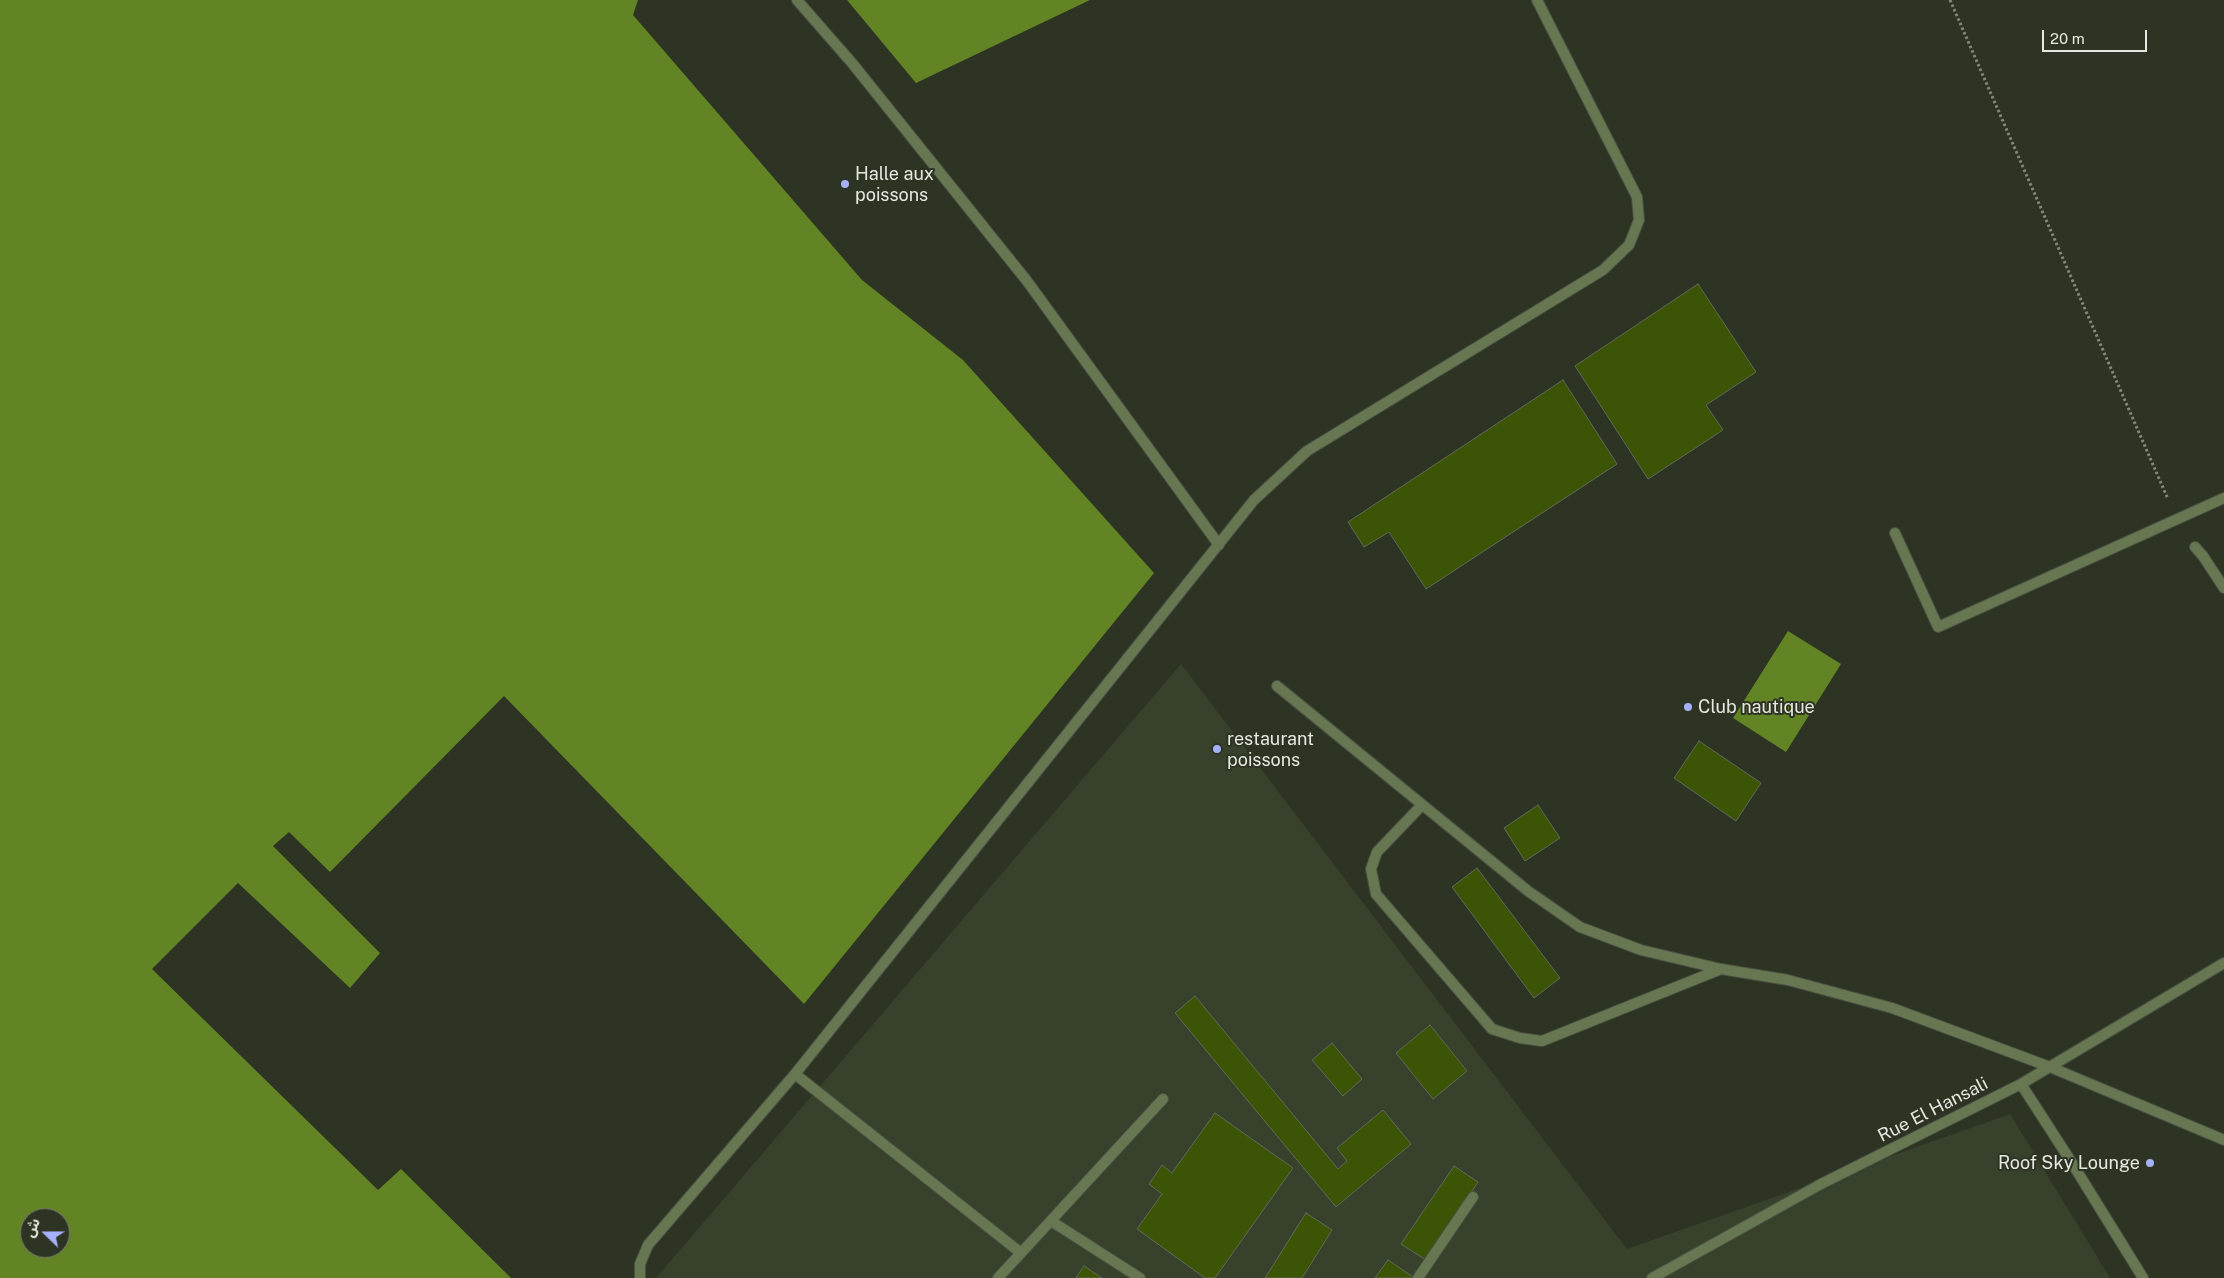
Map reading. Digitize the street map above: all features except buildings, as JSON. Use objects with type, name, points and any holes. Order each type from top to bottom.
[{"type":"street","points":[[797,0],[852,62],[1027,281],[1219,545]]},
{"type":"street","points":[[640,1278],[640,1264],[648,1246],[795,1074],[1254,500],[1307,451],[1603,270],[1629,244],[1639,220],[1637,196],[1537,0]]},
{"type":"street","points":[[1895,533],[1938,627],[2224,498]]},
{"type":"street","points":[[2195,547],[2204,556],[2224,588]]},
{"type":"street","points":[[1278,686],[1528,891],[1580,927],[1641,950],[1721,969],[1788,980],[1892,1008],[2050,1067],[2224,1140]]},
{"type":"street","points":[[1422,805],[1377,852],[1371,869],[1376,894],[1492,1029],[1520,1038],[1542,1041],[1721,969]]},
{"type":"street","name":"Rue El Hansali","points":[[1652,1278],[1821,1184],[2021,1084],[2224,962]]},
{"type":"street","points":[[795,1074],[1021,1253]]},
{"type":"street","points":[[2021,1084],[2143,1278]]},
{"type":"street","points":[[998,1278],[1163,1099]]},
{"type":"street","points":[[1418,1278],[1473,1197]]},
{"type":"street","points":[[1051,1220],[1140,1278]]},
{"type":"path","points":[[1950,0],[2168,499]]},
{"type":"shaded area","points":[[0,0],[638,0],[633,15],[862,280],[963,360],[1154,573],[804,1004],[504,696],[330,872],[289,832],[273,846],[380,953],[350,988],[238,883],[152,969],[378,1190],[401,1169],[511,1278],[0,1278]]},
{"type":"shaded area","points":[[847,0],[1090,0],[916,83]]},
{"type":"shaded area","points":[[1788,631],[1841,664],[1786,752],[1733,718]]},
{"type":"shaded area","points":[[1181,664],[1627,1249],[2010,1114],[2110,1278],[656,1278]]},
{"type":"place","name":"Halle aux poissons","points":[[845,184]]},
{"type":"place","name":"Club nautique","points":[[1688,707]]},
{"type":"place","name":"restaurant poissons","points":[[1217,749]]},
{"type":"place","name":"Roof Sky Lounge","points":[[2150,1163]]}]
